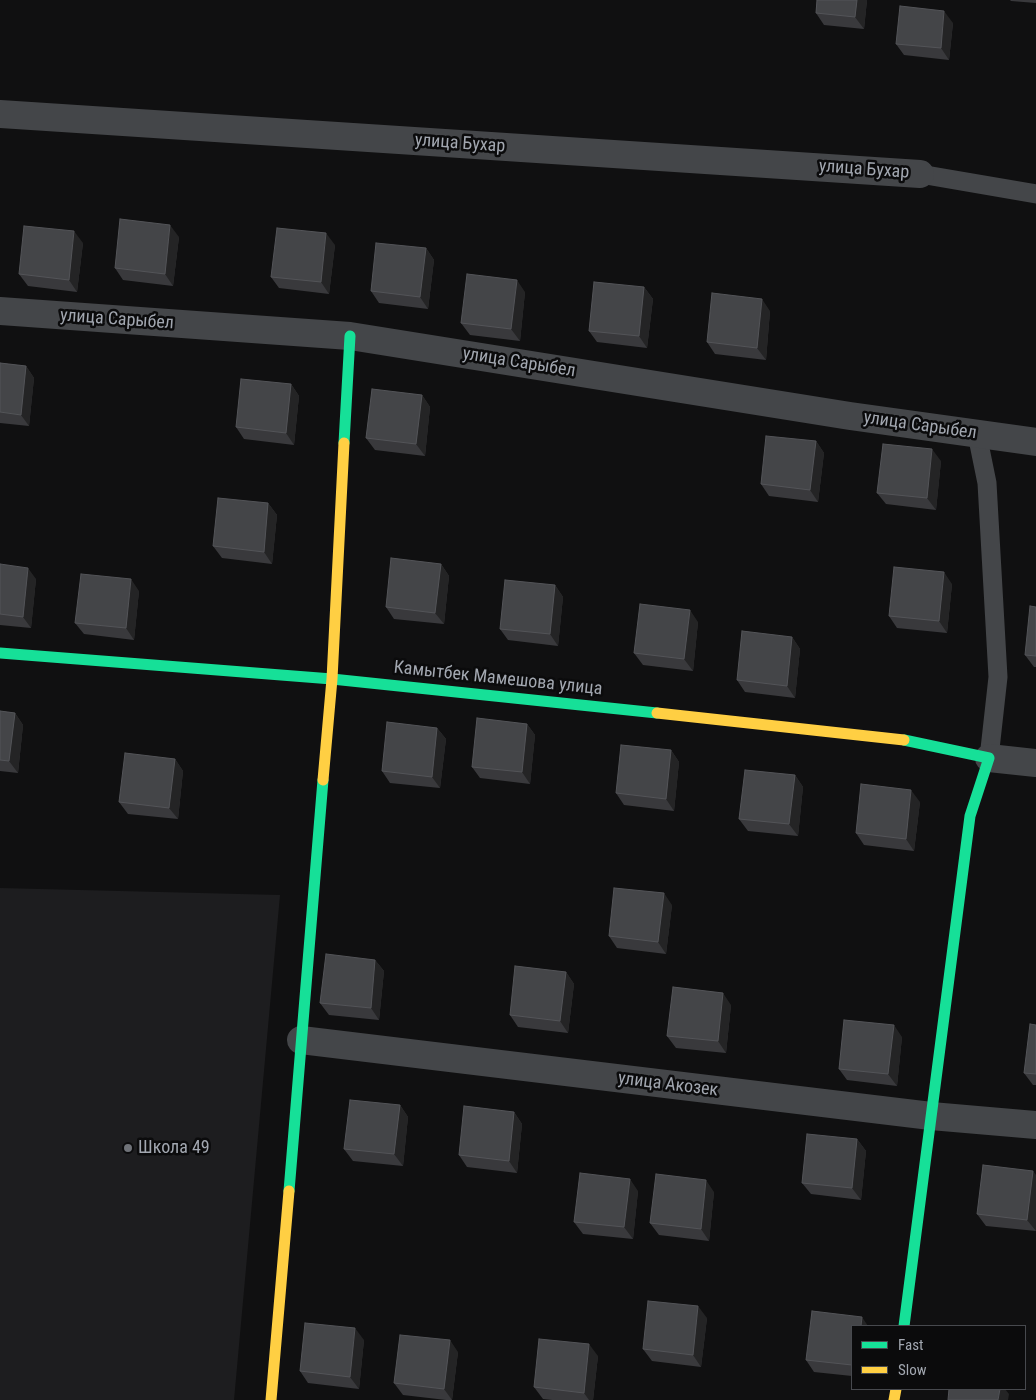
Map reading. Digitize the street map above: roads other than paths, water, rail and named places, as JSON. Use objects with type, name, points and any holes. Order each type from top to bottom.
[{"type":"street","name":"улица Бухар","points":[[0,114],[920,174]]},
{"type":"street","name":"улица Сарыбел","points":[[0,311],[350,336],[850,416],[1036,442]]},
{"type":"street","points":[[270,1400],[332,679],[350,336]]},
{"type":"street","name":"Камытбек Мамешова улица","points":[[0,653],[332,679],[899,739],[989,758]]},
{"type":"street","points":[[904,1325],[970,816],[989,758],[1036,763]]},
{"type":"street","name":"улица Акозек","points":[[301,1040],[931,1116],[1036,1125]]},
{"type":"lane","points":[[920,174],[1036,194]]},
{"type":"lane","points":[[977,434],[987,482],[998,677],[989,758]]},
{"type":"place","name":"Школа 49","points":[[128,1148]]}]
